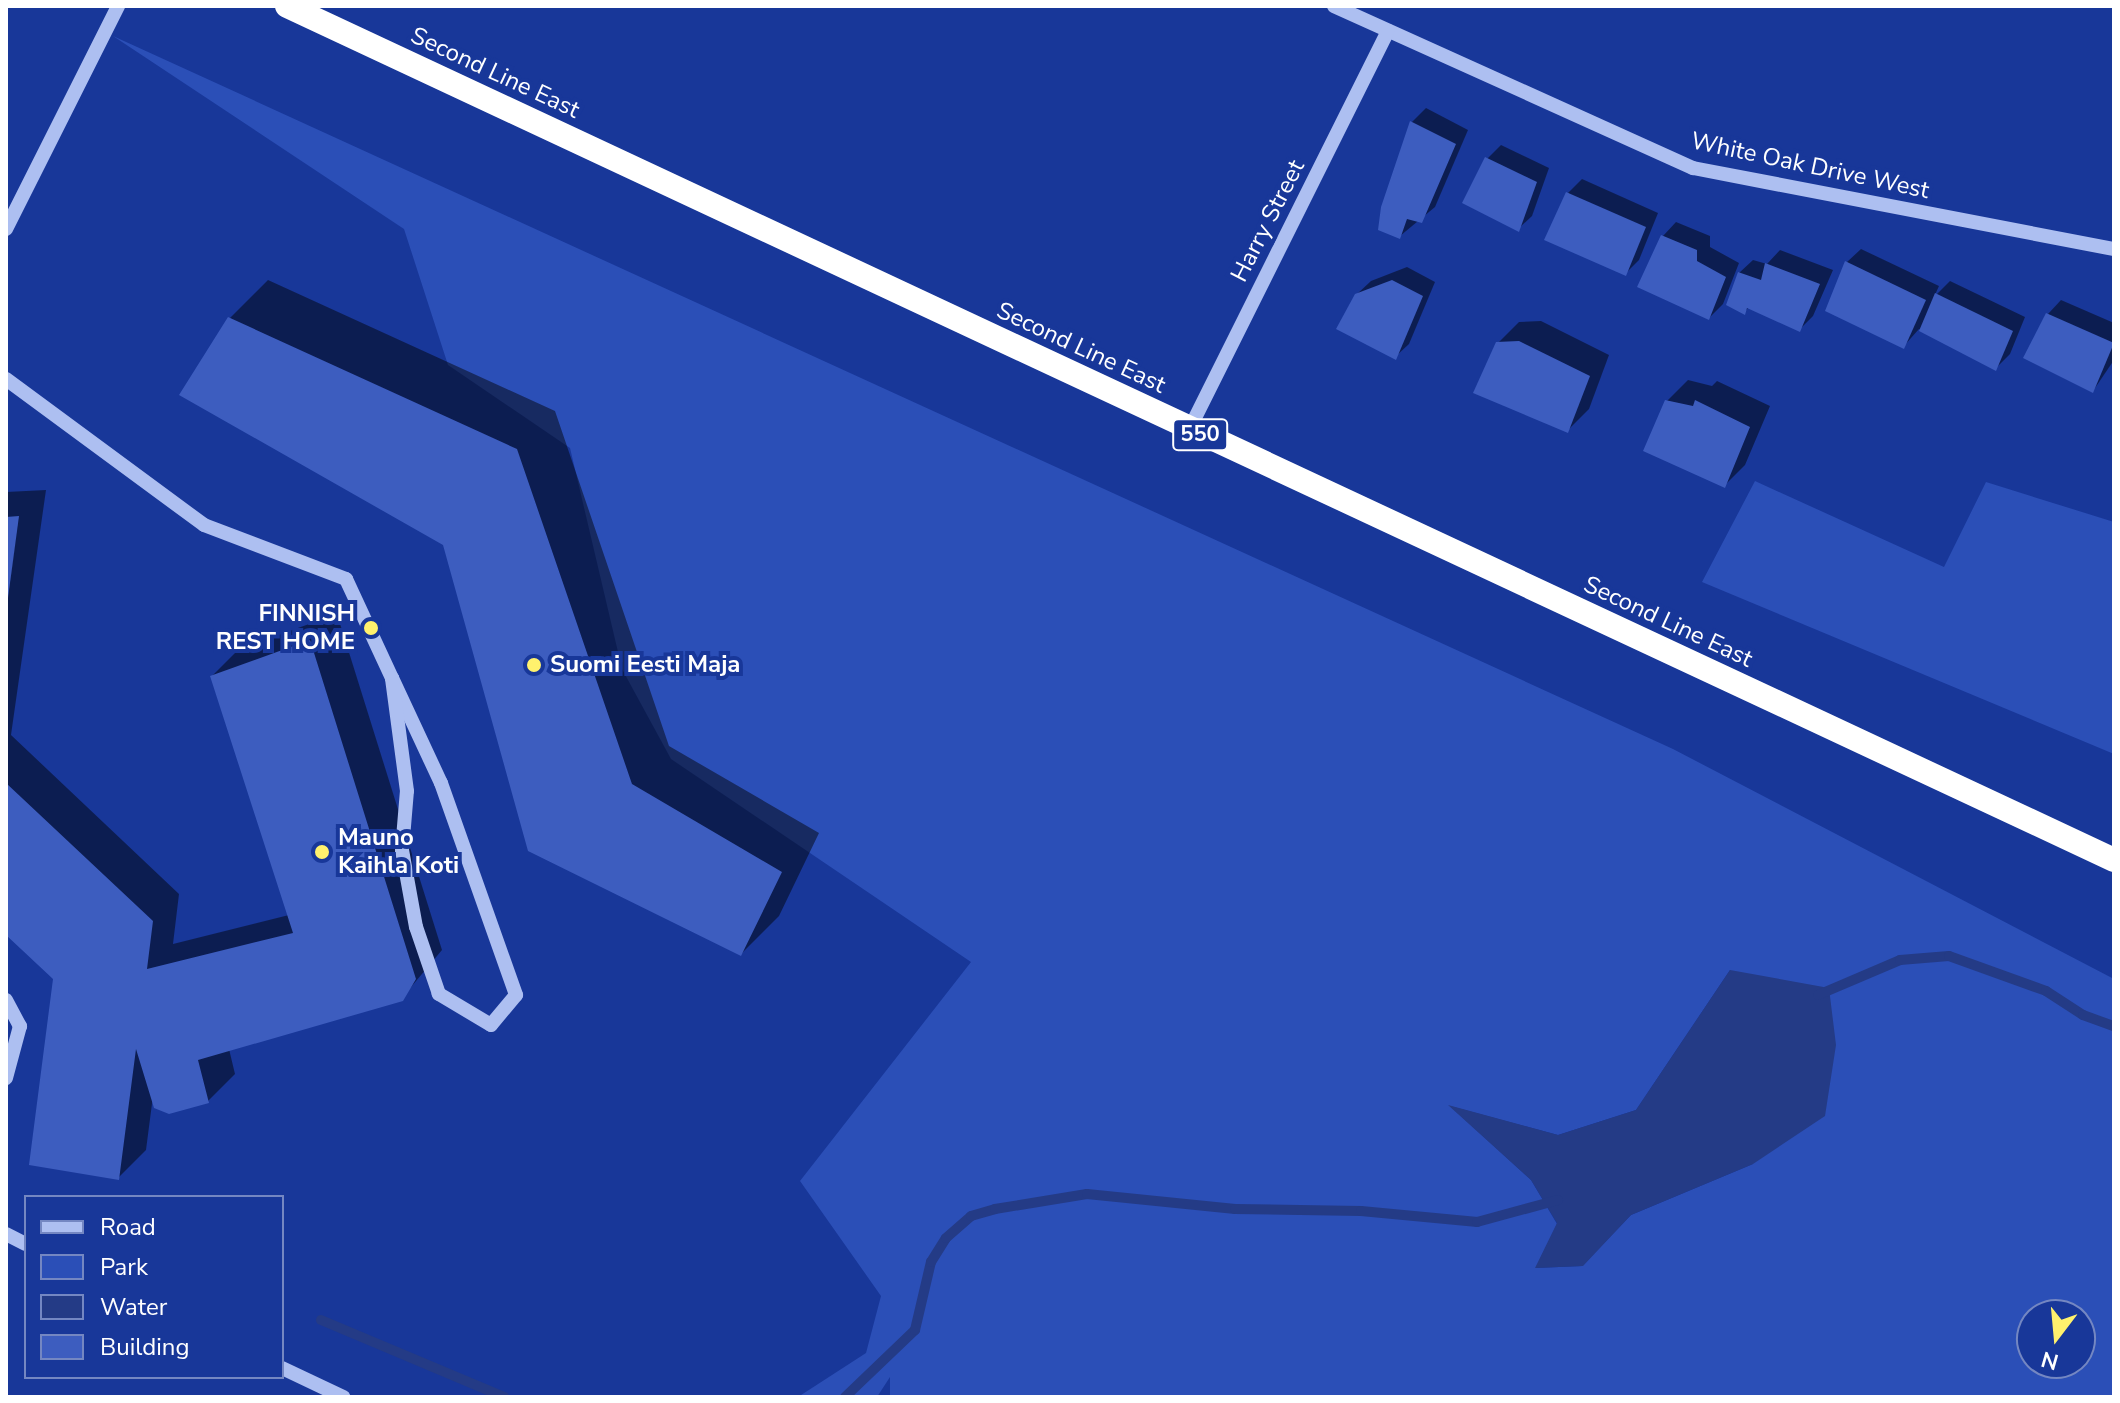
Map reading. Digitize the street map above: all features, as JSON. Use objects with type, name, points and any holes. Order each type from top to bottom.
[{"type":"highway","name":"Second Line East","points":[[287,6],[2114,860]]},
{"type":"street","points":[[6,229],[118,6]]},
{"type":"street","name":"White Oak Drive West","points":[[1334,6],[1693,168],[2114,249]]},
{"type":"street","name":"Harry Street","points":[[1189,430],[1388,31]]},
{"type":"street","points":[[6,379],[204,525],[346,579],[441,783],[516,995],[491,1025],[439,994],[416,927],[402,850],[407,791],[392,678]]},
{"type":"street","points":[[6,1000],[20,1026],[6,1078]]},
{"type":"street","points":[[6,1234],[24,1243]]},
{"type":"street","points":[[284,1369],[343,1397]]},
{"type":"green space","points":[[113,36],[1673,749],[2114,979],[2114,1397],[890,1397],[890,1377],[877,1397],[798,1397],[866,1353],[881,1296],[800,1181],[971,962],[671,759],[622,669],[570,448],[448,365],[404,229]],"holes":[[[1730,970],[1753,1164],[1631,1215],[1582,1266],[1536,1268],[1557,1224],[1531,1180],[1450,1106],[1558,1135],[1636,1110]]]},
{"type":"green space","points":[[1755,481],[1944,567],[1986,482],[2114,522],[2114,754],[1702,582]]},
{"type":"water","points":[[1730,970],[1829,988],[1836,1045],[1825,1116],[1753,1164],[1631,1215],[1583,1266],[1535,1268],[1557,1223],[1531,1180],[1448,1105],[1558,1135],[1636,1110]]},
{"type":"building","points":[[1410,121],[1456,144],[1422,223],[1407,219],[1400,239],[1378,230],[1381,207]]},
{"type":"building","points":[[1485,157],[1537,182],[1519,232],[1462,203]]},
{"type":"building","points":[[1566,192],[1646,227],[1626,276],[1544,240]]},
{"type":"building","points":[[1661,235],[1697,250],[1697,261],[1726,277],[1709,320],[1637,287]]},
{"type":"building","points":[[1845,261],[1926,300],[1904,349],[1825,311]]},
{"type":"building","points":[[1765,263],[1820,284],[1800,332],[1747,308],[1745,315],[1726,305],[1738,272],[1761,280]]},
{"type":"building","points":[[1392,280],[1423,296],[1396,360],[1336,329],[1355,294]]},
{"type":"building","points":[[1935,293],[2013,331],[1996,371],[1919,331]]},
{"type":"building","points":[[2046,313],[2114,343],[2093,393],[2023,358]]},
{"type":"building","name":"Suomi Eesti Maja","points":[[228,317],[517,449],[632,784],[782,872],[741,956],[528,851],[443,545],[179,395]]},
{"type":"building","points":[[1519,341],[1590,376],[1568,433],[1473,393],[1496,342]]},
{"type":"building","points":[[1665,400],[1693,406],[1695,400],[1750,427],[1725,488],[1643,451]]},
{"type":"building","points":[[19,516],[8,598],[6,598],[6,517]]},
{"type":"building","name":"Mauno Kaihla Koti","points":[[310,640],[416,979],[403,1001],[198,1060],[209,1103],[169,1114],[154,1108],[136,1049],[119,1180],[29,1165],[53,979],[6,935],[6,783],[153,921],[147,969],[293,933],[210,676]]},
{"type":"waterway","points":[[1818,995],[1900,960],[1949,956],[2046,991],[2083,1015],[2114,1026]]},
{"type":"waterway","points":[[845,1397],[915,1330],[931,1262],[946,1238],[971,1216],[995,1209],[1087,1194],[1235,1209],[1361,1211],[1477,1222],[1558,1200]]},
{"type":"waterway","points":[[321,1320],[504,1397]]},
{"type":"place","name":"FINNISH REST HOME","points":[[371,628]]},
{"type":"place","name":"Suomi Eesti Maja","points":[[534,665]]},
{"type":"place","name":"Mauno Kaihla Koti","points":[[322,852]]}]
